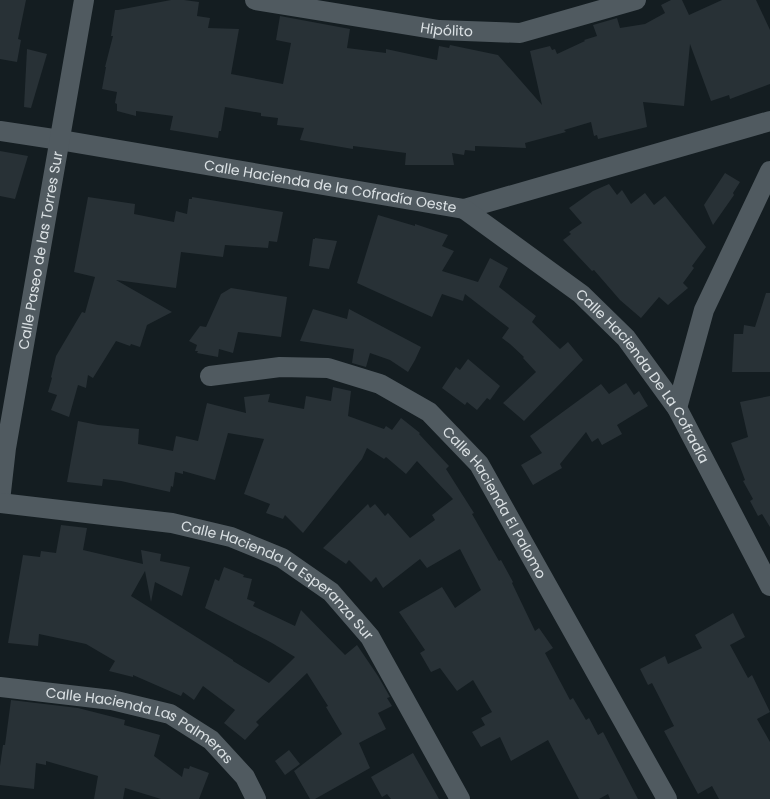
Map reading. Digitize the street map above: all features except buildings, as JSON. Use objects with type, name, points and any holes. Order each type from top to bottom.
[{"type":"street","name":"Calle Paseo de las Torres Sur","points":[[0,502],[3,448],[84,0]]},
{"type":"street","name":"Hipólito","points":[[255,0],[439,30],[520,33],[636,0]]},
{"type":"street","name":"Calle Hacienda de la Cofradía Oeste","points":[[0,131],[464,209],[770,121]]},
{"type":"street","name":"Calle Hacienda De La Cofradía","points":[[677,408],[704,310],[770,171]]},
{"type":"street","name":"Calle Hacienda De La Cofradía","points":[[464,209],[581,294],[626,338],[677,408],[770,586]]},
{"type":"street","name":"Calle Hacienda El Palomo","points":[[210,376],[280,367],[328,368],[380,384],[429,412],[479,464],[667,799]]},
{"type":"street","name":"Calle Hacienda la Esperanza Sur","points":[[0,502],[172,523],[231,537],[282,558],[331,592],[370,637],[460,799]]},
{"type":"street","name":"Calle Hacienda Las Palmeras","points":[[0,687],[112,700],[170,714],[211,740],[245,777],[256,799]]}]
